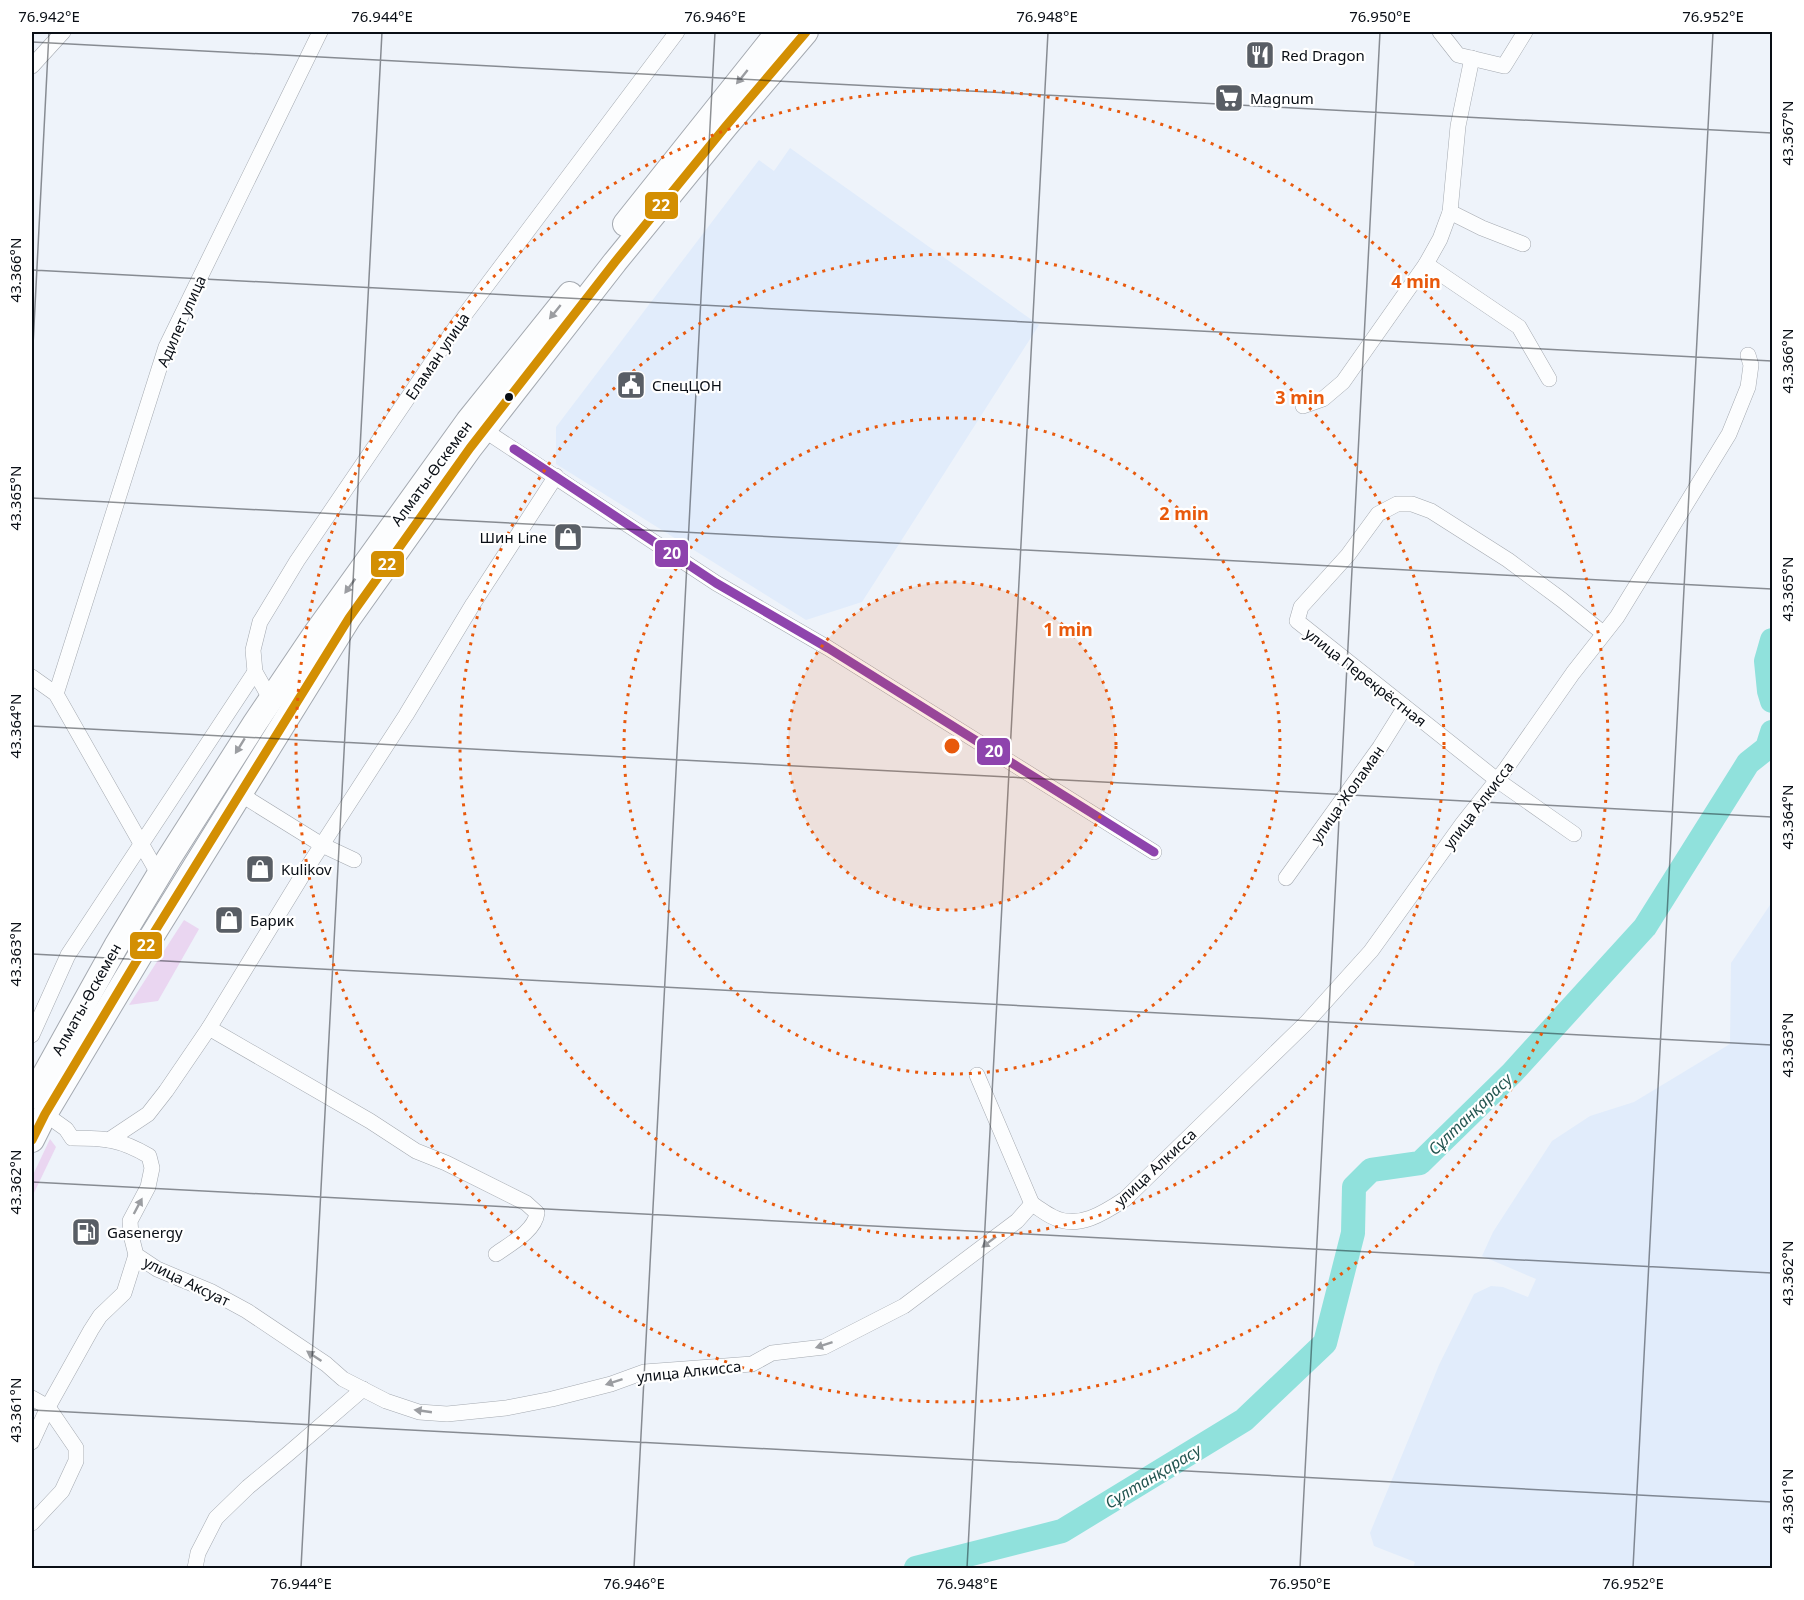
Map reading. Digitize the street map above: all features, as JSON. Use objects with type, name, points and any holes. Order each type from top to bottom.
[{"type":"main road","name":"Алматы-Өскемен","points":[[38,1106],[142,952],[240,794],[324,640],[468,421],[778,32]]},
{"type":"main road","name":"Алматы-Өскемен","points":[[32,1140],[38,1106],[116,946],[271,700],[324,640],[349,618],[484,430],[623,253],[806,32]]},
{"type":"street","points":[[32,66],[63,32]]},
{"type":"street","name":"Адилет улица","points":[[56,694],[166,347],[320,32]]},
{"type":"street","name":"Еламан улица","points":[[271,700],[255,672],[253,650],[260,622],[297,561],[460,321],[677,32]]},
{"type":"street","points":[[1440,32],[1458,55],[1504,66],[1525,32]]},
{"type":"street","points":[[1303,406],[1323,399],[1343,382],[1426,264],[1440,239],[1450,212],[1458,126],[1472,58]]},
{"type":"street","points":[[1450,212],[1482,228],[1523,244]]},
{"type":"street","points":[[1426,264],[1519,327],[1549,379]]},
{"type":"street","name":"улица Алкисса","points":[[363,1389],[386,1401],[419,1412],[447,1414],[506,1408],[552,1399],[611,1384],[644,1372],[752,1364],[772,1353],[824,1347],[904,1306],[1017,1221],[1032,1204],[1054,1218],[1074,1222],[1101,1215],[1125,1199],[1306,1023],[1371,951],[1463,823],[1617,617],[1730,434],[1748,387],[1751,365],[1748,355]]},
{"type":"street","points":[[484,430],[716,583],[828,648],[1154,852]]},
{"type":"street","points":[[109,1140],[148,1114],[209,1028],[473,604],[556,476]]},
{"type":"street","name":"улица Перекрёстная","points":[[1574,834],[1497,780],[1297,621],[1301,607],[1348,555],[1378,514],[1397,504],[1412,504],[1431,512],[1508,560],[1603,633]]},
{"type":"street","points":[[32,1035],[68,955],[255,672]]},
{"type":"street","points":[[32,677],[56,694],[159,875]]},
{"type":"street","name":"улица Жоламан","points":[[1286,878],[1380,747],[1405,707]]},
{"type":"street","points":[[240,794],[322,845],[354,860]]},
{"type":"street","points":[[209,1028],[370,1121],[416,1151],[446,1163],[526,1203],[537,1213],[537,1220],[528,1231],[496,1254]]},
{"type":"street","points":[[977,1075],[1032,1204]]},
{"type":"street","name":"улица Аксуат","points":[[38,1106],[66,1129],[72,1138],[122,1142],[149,1156],[152,1168],[148,1187],[130,1221],[136,1256],[157,1269],[247,1311],[326,1364],[343,1379],[363,1389]]},
{"type":"street","points":[[32,1442],[48,1407],[91,1330],[100,1316],[124,1293],[136,1256]]},
{"type":"street","points":[[195,1569],[198,1553],[216,1518],[248,1487],[363,1389]]},
{"type":"street","points":[[32,1398],[48,1407],[76,1448],[76,1461],[62,1491],[32,1523]]},
{"type":"shaded area","points":[[790,148],[1039,325],[862,602],[806,620],[556,464],[556,427],[759,160],[774,171]]},
{"type":"shaded area","points":[[1772,902],[1772,1568],[1413,1568],[1415,1562],[1374,1546],[1370,1533],[1439,1365],[1474,1294],[1491,1286],[1503,1287],[1528,1297],[1536,1279],[1482,1256],[1493,1232],[1552,1141],[1590,1116],[1634,1102],[1730,1044],[1731,963]]},
{"type":"shaded area","points":[[184,920],[199,929],[158,1001],[129,1005]]},
{"type":"shaded area","points":[[50,1139],[56,1147],[32,1197],[32,1177]]},
{"type":"waterway","name":"Сұлтанқарасу","points":[[1772,640],[1766,661],[1772,701]]},
{"type":"waterway","name":"Сұлтанқарасу","points":[[916,1568],[1062,1531],[1244,1420],[1325,1343],[1353,1233],[1354,1187],[1371,1170],[1420,1163],[1512,1073],[1645,927],[1748,763],[1767,748],[1772,732]]},
{"type":"transit line","name":"22","points":[[32,1140],[45,1114],[142,952],[349,618],[470,448],[615,262],[806,32]]},
{"type":"transit line","name":"20","points":[[514,449],[716,583],[828,648],[1154,852]]},
{"type":"place","name":"Red Dragon","points":[[1260,55]]},
{"type":"place","name":"Magnum","points":[[1229,98]]},
{"type":"place","name":"СпецЦОН","points":[[631,385]]},
{"type":"place","name":"Шин Line","points":[[568,537]]},
{"type":"place","name":"Kulikov","points":[[260,869]]},
{"type":"place","name":"Барик","points":[[229,920]]},
{"type":"place","name":"Gasenergy","points":[[86,1232]]}]
